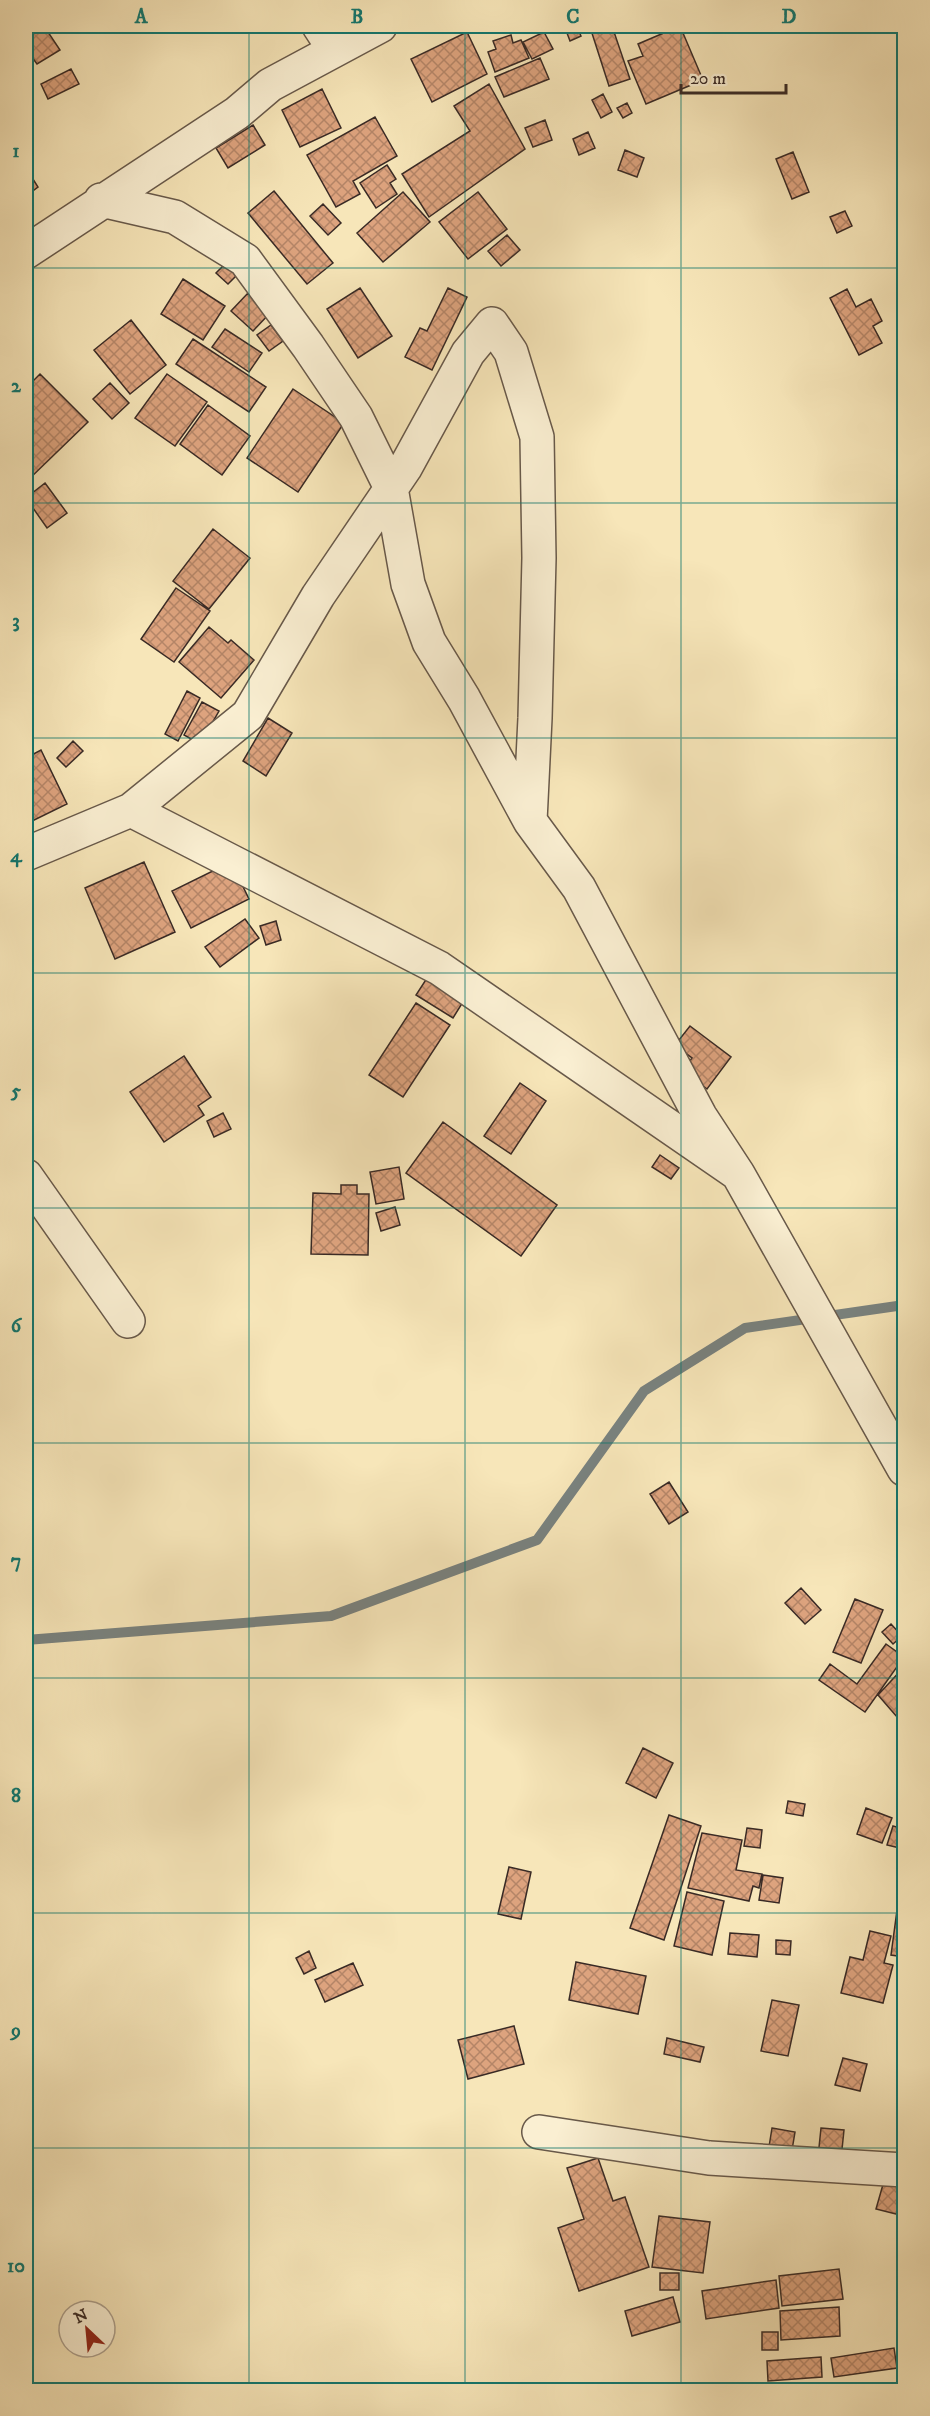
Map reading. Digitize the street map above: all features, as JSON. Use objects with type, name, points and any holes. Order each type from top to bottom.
[{"type":"street","points":[[26,252],[101,200],[237,113],[326,37],[380,26]]},
{"type":"street","points":[[101,200],[175,216],[245,260],[356,417],[391,488],[408,584],[429,642],[464,699],[530,821],[579,888],[700,1116],[738,1174],[904,1469]]},
{"type":"street","points":[[26,854],[131,810],[248,715],[318,596],[405,468],[468,353],[492,324],[511,351],[537,437],[539,570],[530,821]]},
{"type":"street","points":[[131,810],[439,968],[738,1174]]},
{"type":"street","points":[[26,1176],[128,1321]]},
{"type":"street","points":[[539,2132],[709,2158],[904,2170]]},
{"type":"building","points":[[26,26],[44,26],[60,50],[37,64],[26,49]]},
{"type":"building","points":[[612,26],[630,79],[609,86],[590,27]]},
{"type":"building","points":[[680,26],[703,80],[646,104],[628,61],[643,56],[638,44]]},
{"type":"building","points":[[578,29],[581,36],[570,41],[567,33]]},
{"type":"building","points":[[467,32],[487,74],[432,102],[411,59]]},
{"type":"building","points":[[544,32],[553,49],[532,59],[523,42]]},
{"type":"building","points":[[511,35],[513,43],[521,40],[529,58],[495,72],[488,52],[496,49],[493,41]]},
{"type":"building","points":[[540,58],[549,79],[504,97],[495,77]]},
{"type":"building","points":[[71,69],[79,84],[48,99],[41,84]]},
{"type":"building","points":[[489,84],[525,149],[429,217],[402,174],[470,131],[454,106]]},
{"type":"building","points":[[322,89],[341,128],[300,147],[282,110]]},
{"type":"building","points":[[603,94],[612,112],[601,118],[592,100]]},
{"type":"building","points":[[627,103],[632,113],[623,118],[617,108]]},
{"type":"building","points":[[375,117],[397,156],[353,181],[360,194],[336,207],[307,155]]},
{"type":"building","points":[[545,120],[552,140],[533,147],[525,128]]},
{"type":"building","points":[[253,125],[265,145],[228,168],[216,148]]},
{"type":"building","points":[[588,132],[595,148],[579,155],[573,139]]},
{"type":"building","points":[[625,150],[644,158],[637,177],[618,170]]},
{"type":"building","points":[[793,152],[809,192],[792,199],[776,159]]},
{"type":"building","points":[[387,165],[396,179],[390,183],[397,194],[376,208],[360,183]]},
{"type":"building","points":[[26,168],[38,187],[26,196]]},
{"type":"building","points":[[274,191],[333,263],[307,284],[248,213]]},
{"type":"building","points":[[403,192],[430,222],[383,262],[357,233]]},
{"type":"building","points":[[478,192],[507,229],[468,259],[439,222]]},
{"type":"building","points":[[323,204],[341,223],[328,235],[310,216]]},
{"type":"building","points":[[845,211],[852,226],[837,233],[830,217]]},
{"type":"building","points":[[507,235],[520,250],[501,266],[488,251]]},
{"type":"building","points":[[227,262],[239,273],[228,284],[216,273]]},
{"type":"building","points":[[183,279],[225,306],[203,340],[161,314]]},
{"type":"building","points":[[360,288],[392,336],[358,358],[327,309]]},
{"type":"building","points":[[448,288],[467,297],[432,370],[405,357],[420,328],[427,331]]},
{"type":"building","points":[[847,289],[856,307],[871,299],[882,321],[873,326],[882,343],[859,355],[830,298]]},
{"type":"building","points":[[248,293],[270,313],[253,331],[231,311]]},
{"type":"building","points":[[131,320],[166,365],[130,394],[94,350]]},
{"type":"building","points":[[271,325],[283,341],[269,351],[257,335]]},
{"type":"building","points":[[225,329],[262,353],[249,372],[212,347]]},
{"type":"building","points":[[193,339],[266,387],[249,412],[176,364]]},
{"type":"building","points":[[40,374],[88,422],[26,482],[26,388]]},
{"type":"building","points":[[167,374],[207,402],[175,446],[135,418]]},
{"type":"building","points":[[110,383],[129,403],[112,419],[93,399]]},
{"type":"building","points":[[293,389],[344,423],[298,492],[247,458]]},
{"type":"building","points":[[208,405],[250,436],[222,475],[180,444]]},
{"type":"building","points":[[45,483],[67,513],[47,528],[26,498]]},
{"type":"building","points":[[213,529],[250,558],[209,609],[173,581]]},
{"type":"building","points":[[176,588],[210,611],[174,662],[141,639]]},
{"type":"building","points":[[209,627],[228,643],[231,640],[254,660],[221,698],[179,662]]},
{"type":"building","points":[[187,691],[200,698],[178,741],[165,734]]},
{"type":"building","points":[[202,702],[219,711],[200,744],[184,735]]},
{"type":"building","points":[[268,718],[292,733],[266,776],[243,761]]},
{"type":"building","points":[[73,741],[83,751],[66,767],[57,758]]},
{"type":"building","points":[[41,750],[67,804],[26,824],[26,758]]},
{"type":"building","points":[[144,862],[175,932],[115,959],[85,888]]},
{"type":"building","points":[[231,862],[249,899],[191,928],[172,891]]},
{"type":"building","points":[[245,919],[259,938],[220,967],[205,947]]},
{"type":"building","points":[[276,921],[281,940],[266,945],[260,926]]},
{"type":"building","points":[[429,975],[466,997],[453,1018],[416,995]]},
{"type":"building","points":[[416,1003],[450,1025],[403,1097],[369,1075]]},
{"type":"building","points":[[690,1026],[731,1057],[707,1089],[683,1070],[692,1058],[675,1045]]},
{"type":"building","points":[[184,1056],[211,1097],[198,1106],[204,1115],[164,1142],[130,1092]]},
{"type":"building","points":[[520,1083],[546,1101],[511,1154],[484,1136]]},
{"type":"building","points":[[223,1113],[231,1129],[214,1137],[207,1121]]},
{"type":"building","points":[[443,1122],[557,1205],[521,1256],[406,1173]]},
{"type":"building","points":[[660,1155],[679,1168],[671,1179],[652,1167]]},
{"type":"building","points":[[399,1167],[404,1199],[376,1204],[370,1172]]},
{"type":"building","points":[[341,1185],[357,1185],[357,1194],[369,1194],[368,1255],[311,1254],[313,1193],[341,1194]]},
{"type":"building","points":[[395,1207],[400,1225],[381,1231],[376,1213]]},
{"type":"building","points":[[669,1482],[688,1512],[669,1524],[650,1494]]},
{"type":"building","points":[[801,1588],[821,1610],[805,1624],[785,1603]]},
{"type":"building","points":[[855,1599],[883,1610],[861,1663],[833,1652]]},
{"type":"building","points":[[891,1624],[902,1636],[893,1644],[882,1632]]},
{"type":"building","points":[[886,1644],[904,1657],[865,1712],[819,1680],[830,1664],[857,1684]]},
{"type":"building","points":[[904,1667],[904,1725],[878,1695]]},
{"type":"building","points":[[643,1748],[673,1763],[656,1798],[626,1783]]},
{"type":"building","points":[[788,1801],[805,1804],[803,1816],[786,1813]]},
{"type":"building","points":[[866,1808],[892,1818],[882,1843],[857,1834]]},
{"type":"building","points":[[669,1815],[701,1826],[664,1940],[630,1928]]},
{"type":"building","points":[[893,1826],[904,1829],[904,1849],[887,1845]]},
{"type":"building","points":[[747,1828],[762,1830],[760,1848],[744,1846]]},
{"type":"building","points":[[702,1833],[742,1840],[736,1870],[762,1874],[759,1888],[753,1886],[749,1901],[688,1888]]},
{"type":"building","points":[[509,1867],[531,1872],[521,1919],[498,1914]]},
{"type":"building","points":[[763,1875],[783,1878],[779,1903],[759,1900]]},
{"type":"building","points":[[687,1892],[724,1901],[712,1955],[674,1946]]},
{"type":"building","points":[[897,1910],[904,1911],[904,1957],[891,1955]]},
{"type":"building","points":[[870,1931],[891,1936],[884,1963],[893,1965],[883,2003],[841,1993],[850,1957],[863,1960]]},
{"type":"building","points":[[730,1933],[759,1935],[757,1957],[728,1954]]},
{"type":"building","points":[[776,1940],[791,1941],[790,1955],[776,1954]]},
{"type":"building","points":[[309,1951],[316,1968],[304,1974],[296,1958]]},
{"type":"building","points":[[576,1962],[646,1976],[638,2014],[569,2000]]},
{"type":"building","points":[[353,1963],[363,1985],[325,2002],[315,1980]]},
{"type":"building","points":[[772,2000],[799,2005],[788,2056],[761,2051]]},
{"type":"building","points":[[514,2026],[524,2064],[468,2079],[458,2040]]},
{"type":"building","points":[[667,2038],[704,2047],[700,2062],[664,2054]]},
{"type":"building","points":[[843,2058],[867,2064],[860,2091],[835,2085]]},
{"type":"building","points":[[772,2128],[795,2132],[791,2156],[768,2153]]},
{"type":"building","points":[[821,2128],[844,2130],[841,2159],[818,2157]]},
{"type":"building","points":[[598,2158],[613,2201],[625,2197],[649,2267],[579,2291],[558,2228],[584,2219],[567,2168]]},
{"type":"building","points":[[886,2174],[904,2179],[904,2216],[876,2209]]},
{"type":"building","points":[[659,2216],[710,2222],[703,2273],[652,2267]]},
{"type":"building","points":[[839,2269],[843,2299],[782,2306],[779,2276]]},
{"type":"building","points":[[660,2273],[679,2273],[679,2290],[660,2290]]},
{"type":"building","points":[[776,2280],[779,2308],[706,2319],[702,2291]]},
{"type":"building","points":[[673,2297],[680,2322],[632,2336],[625,2311]]},
{"type":"building","points":[[839,2307],[840,2336],[781,2340],[780,2311]]},
{"type":"building","points":[[762,2332],[778,2332],[778,2350],[762,2350]]},
{"type":"building","points":[[894,2348],[897,2368],[834,2377],[831,2358]]},
{"type":"building","points":[[821,2357],[822,2377],[768,2381],[767,2361]]},
{"type":"waterway","points":[[26,1640],[331,1616],[537,1540],[644,1391],[745,1328],[904,1305]]}]
